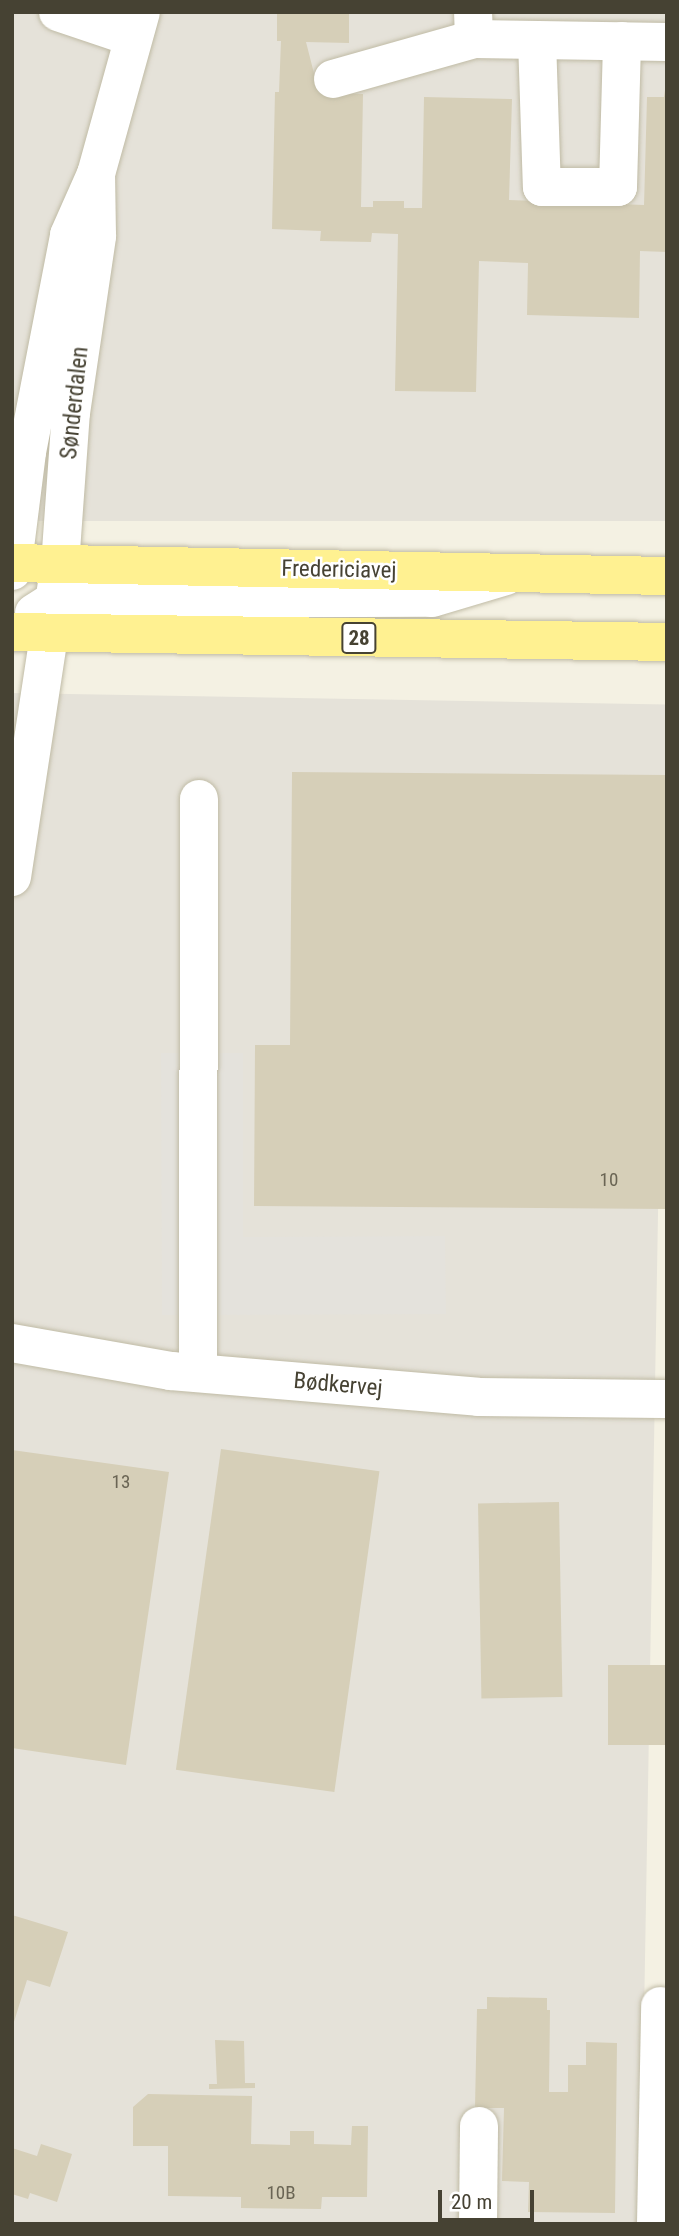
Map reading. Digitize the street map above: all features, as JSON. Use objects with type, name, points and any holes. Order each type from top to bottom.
[{"type":"main road","name":"Fredericiavej","points":[[12,630],[56,599],[518,573],[667,576]]},
{"type":"main road","name":"Fredericiavej","points":[[13,574],[56,599],[667,642]]},
{"type":"street","points":[[58,12],[136,25]]},
{"type":"street","name":"Sønderdalen","points":[[13,574],[27,452],[69,235],[96,174],[136,25]]},
{"type":"street","points":[[333,79],[474,26],[537,40],[667,42]]},
{"type":"street","points":[[537,40],[542,187],[618,187],[622,41]]},
{"type":"street","name":"Sønderdalen","points":[[12,877],[56,599],[71,414],[97,236],[96,174]]},
{"type":"street","points":[[198,1373],[199,799]]},
{"type":"street","name":"Bødkervej","points":[[12,1343],[198,1373],[478,1398],[667,1399]]},
{"type":"street","points":[[656,2224],[660,2006]]},
{"type":"street","points":[[478,2126],[478,2224]]},
{"type":"shaded area","points":[[12,12],[667,12],[667,521],[12,521]]},
{"type":"shaded area","points":[[12,693],[667,704],[640,2224],[12,2224]]},
{"type":"shaded area","points":[[161,1053],[243,1053],[243,1237],[445,1236],[446,1314],[162,1315]]},
{"type":"building","points":[[277,12],[349,12],[349,43],[306,42],[319,93],[363,94],[361,207],[373,207],[373,201],[404,201],[404,208],[422,208],[424,97],[512,99],[509,200],[644,205],[647,97],[664,97],[667,76],[667,252],[640,251],[639,318],[527,315],[528,263],[479,261],[476,392],[395,391],[398,234],[372,233],[371,242],[320,241],[321,231],[272,229],[275,92],[279,92],[281,41],[277,41]]},
{"type":"building","points":[[292,772],[667,775],[667,1209],[254,1206],[255,1045],[290,1045]]},
{"type":"building","points":[[221,1449],[379,1471],[334,1792],[176,1770]]},
{"type":"building","points":[[12,1450],[169,1472],[126,1765],[12,1748]]},
{"type":"building","points":[[559,1502],[562,1697],[481,1698],[478,1503]]},
{"type":"building","points":[[608,1665],[666,1665],[666,1745],[608,1745]]},
{"type":"building","points":[[12,1915],[68,1932],[50,1987],[27,1980],[13,2025]]},
{"type":"building","points":[[487,1997],[547,1998],[547,2010],[550,2010],[549,2092],[568,2092],[568,2065],[586,2065],[586,2042],[617,2043],[615,2213],[528,2212],[529,2182],[502,2181],[504,2108],[475,2108],[477,2009],[487,2009]]},
{"type":"building","points":[[215,2040],[244,2041],[245,2083],[255,2083],[255,2088],[209,2089],[209,2084],[217,2084]]},
{"type":"building","points":[[148,2094],[252,2096],[251,2144],[290,2145],[290,2131],[314,2131],[314,2144],[351,2145],[352,2126],[368,2126],[367,2197],[322,2197],[321,2209],[241,2208],[241,2197],[168,2196],[168,2146],[133,2146],[133,2107]]},
{"type":"building","points":[[41,2144],[72,2154],[57,2202],[30,2193],[28,2199],[12,2194],[12,2148],[37,2156]]}]
